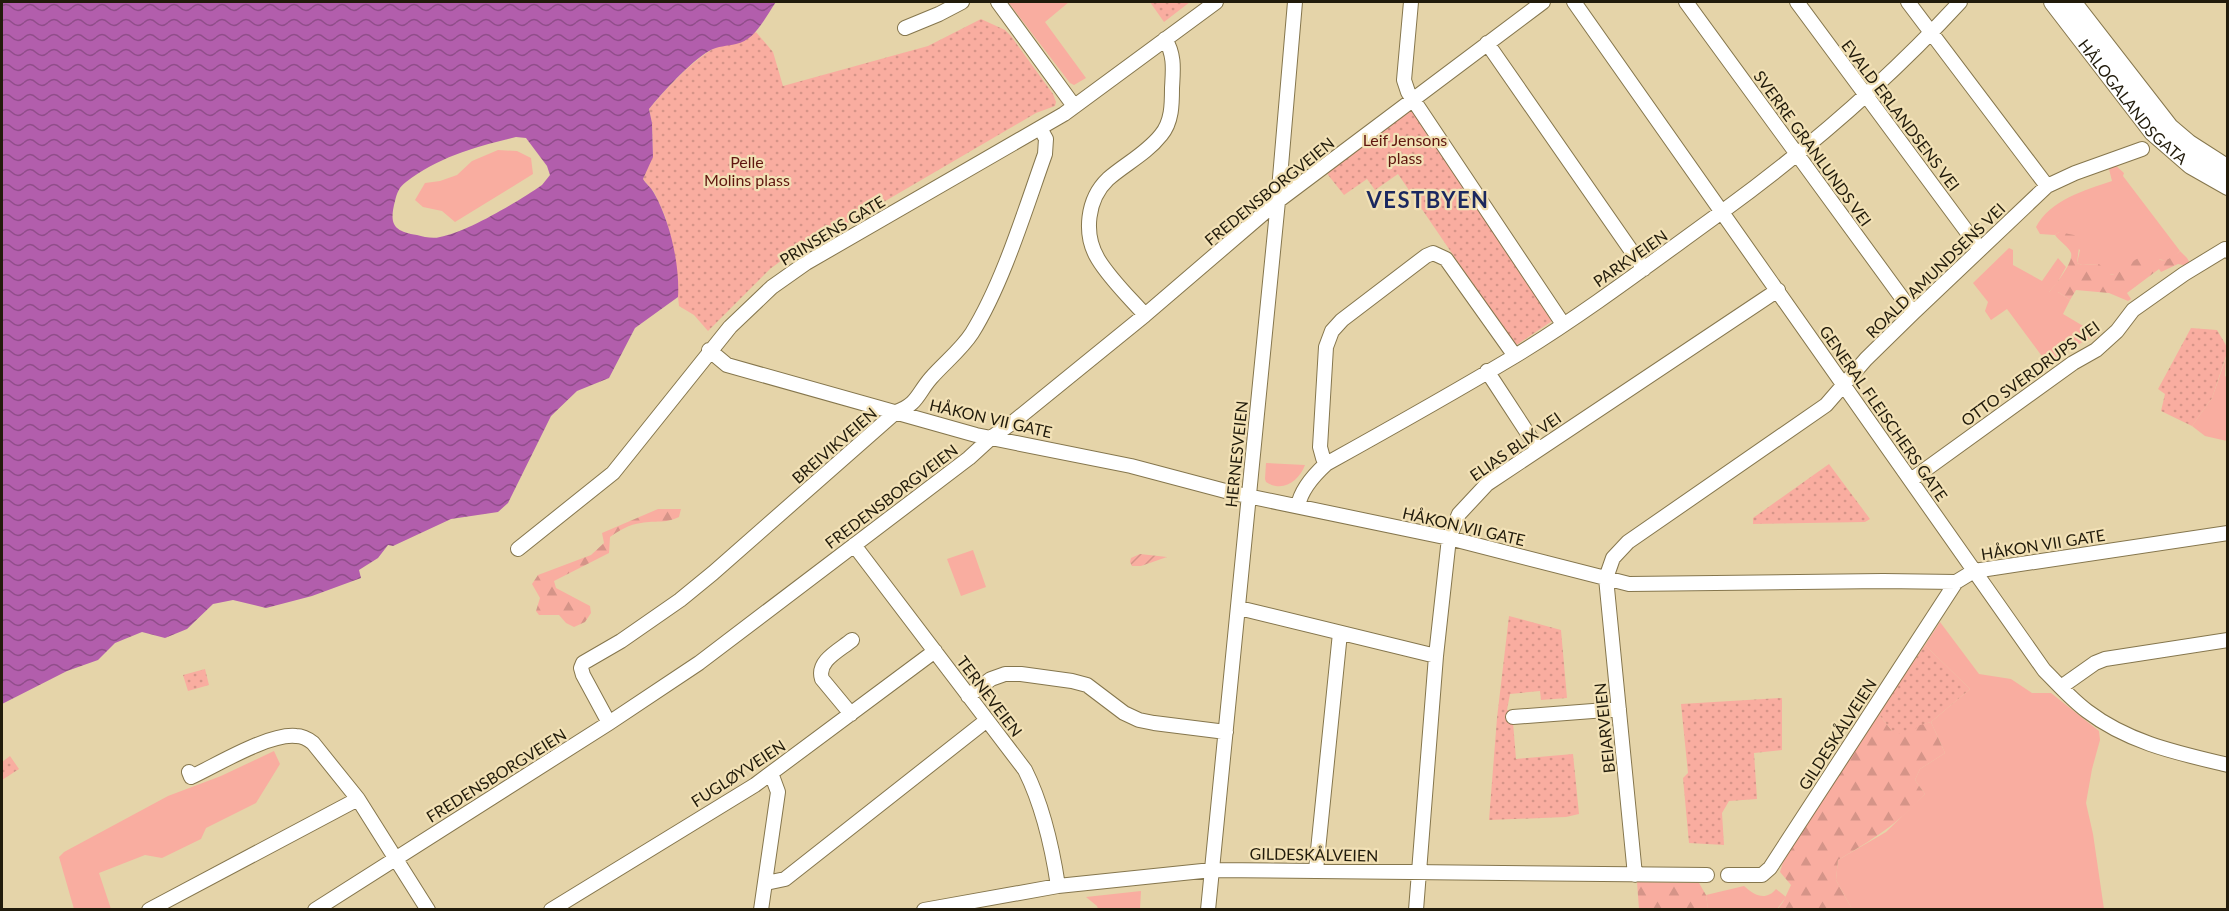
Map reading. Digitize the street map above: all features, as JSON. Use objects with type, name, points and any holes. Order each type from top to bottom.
[{"type":"street","points":[[905,28],[962,2]]},
{"type":"street","points":[[998,2],[1074,106]]},
{"type":"street","name":"PRINSENS GATE","points":[[518,549],[612,473],[709,350],[729,327],[772,287],[806,263],[1040,128],[1074,106],[1216,2]]},
{"type":"street","name":"HERNESVEIEN","points":[[1208,909],[1278,201],[1294,2]]},
{"type":"street","points":[[1411,2],[1404,80],[1412,100],[1563,324]]},
{"type":"street","name":"FREDENSBORGVEIEN","points":[[315,909],[609,723],[699,663],[969,458],[1145,315],[1278,201],[1544,2]]},
{"type":"street","name":"GENERAL FLEISCHERS GATE","points":[[1574,2],[2044,670],[2088,712],[2115,730],[2158,748],[2228,765]]},
{"type":"street","name":"SVERRE GRANLUNDS VEI","points":[[1686,2],[1913,313]]},
{"type":"street","name":"EVALD ERLANDSENS VEI","points":[[1797,2],[1980,248]]},
{"type":"street","points":[[1908,2],[2047,186]]},
{"type":"street","name":"PARKVEIEN","points":[[1298,506],[1300,496],[1316,473],[1326,464],[1515,356],[1644,269],[1721,212],[1797,154],[1865,95],[1932,33],[1960,2]]},
{"type":"street","name":"HÅLOGALANDSGATA","points":[[2053,2],[2153,132],[2191,165],[2228,186]]},
{"type":"street","name":"HÅLOGALANDSGATA","points":[[2072,2],[2169,127],[2189,144],[2228,169]]},
{"type":"street","points":[[1145,315],[1097,258],[1088,234],[1089,220],[1099,191],[1108,179],[1145,152],[1161,136],[1167,125],[1172,102],[1173,54],[1165,39]]},
{"type":"street","points":[[1487,43],[1644,269]]},
{"type":"street","name":"BREIVIKVEIEN","points":[[609,723],[584,675],[581,668],[583,663],[621,641],[680,600],[896,412],[911,406],[930,379],[970,335],[984,312],[1000,274],[1045,154],[1046,139],[1040,128]]},
{"type":"street","name":"ROALD AMUNDSENS VEI","points":[[1606,578],[1613,558],[1628,542],[1826,405],[1866,359],[2047,186],[2075,173],[2142,149]]},
{"type":"street","name":"OTTO SVERDRUPS VEI","points":[[1911,480],[2073,363],[2096,350],[2117,331],[2133,310],[2184,274],[2226,250]]},
{"type":"street","points":[[1326,464],[1320,447],[1328,338],[1342,320],[1426,256],[1433,253],[1446,259],[1515,356]]},
{"type":"street","name":"ELIAS BLIX VEI","points":[[1416,909],[1436,656],[1449,538],[1459,514],[1475,495],[1538,449],[1778,290]]},
{"type":"street","name":"HÅKON VII GATE","points":[[709,350],[728,365],[966,432],[1131,466],[1248,495],[1449,538],[1641,586],[1883,580],[1956,582],[1974,571],[2228,532]]},
{"type":"street","points":[[1487,371],[1538,449]]},
{"type":"street","name":"TERNEVEIEN","points":[[854,545],[1025,770],[1035,790],[1046,824],[1058,886]]},
{"type":"street","name":"BEIARVEIEN","points":[[1606,578],[1635,875]]},
{"type":"street","name":"GILDESKÅLVEIEN","points":[[1728,875],[1762,875],[1770,868],[1956,582]]},
{"type":"street","points":[[1239,608],[1436,656]]},
{"type":"street","points":[[1316,870],[1340,633]]},
{"type":"street","points":[[851,714],[822,679],[821,668],[852,640]]},
{"type":"street","points":[[2061,687],[2095,663],[2105,659],[2228,640]]},
{"type":"street","name":"FUGLØYVEIEN","points":[[551,909],[771,773],[935,651]]},
{"type":"street","points":[[968,696],[998,676],[1005,674],[1072,681],[1087,685],[1124,713],[1139,720],[1226,732]]},
{"type":"street","points":[[1513,717],[1619,709]]},
{"type":"street","points":[[766,883],[785,879],[987,720]]},
{"type":"street","points":[[189,772],[191,777],[278,737],[296,735],[307,738],[358,799],[428,909]]},
{"type":"street","points":[[761,909],[778,792],[771,773]]},
{"type":"street","points":[[149,909],[358,799]]},
{"type":"street","name":"GILDESKÅLVEIEN","points":[[924,909],[1058,886],[1212,870],[1707,875]]},
{"type":"green space","points":[[1008,2],[1069,2],[1045,22],[1086,78],[1074,85],[1070,83]]},
{"type":"green space","points":[[1150,2],[1190,2],[1164,22]]},
{"type":"green space","name":"Pelle Molins plass","points":[[981,19],[1005,30],[1011,36],[1053,94],[1055,106],[1036,113],[834,231],[793,252],[770,269],[708,331],[694,315],[679,306],[672,242],[665,216],[654,192],[643,179],[653,156],[652,123],[649,109],[684,71],[714,49],[743,40],[756,32],[773,52],[783,86],[928,46]]},
{"type":"green space","name":"Leif Jensons plass","points":[[1411,109],[1555,319],[1515,346],[1398,174],[1375,190],[1367,179],[1344,195],[1325,171]]},
{"type":"green space","points":[[498,150],[517,151],[531,158],[533,174],[455,222],[442,211],[423,207],[415,200],[425,183],[457,175],[472,161]]},
{"type":"green space","points":[[2114,164],[2124,173],[2123,176],[2180,251],[2169,261],[2157,259],[2109,275],[2098,264],[2077,263],[2080,250],[2059,232],[2055,235],[2040,234],[2036,227],[2042,218],[2059,203],[2080,192],[2112,181],[2109,169]]},
{"type":"green space","points":[[2059,232],[2074,235],[2080,240],[2077,263],[2099,264],[2110,275],[2119,272],[2135,260],[2150,255],[2167,260],[2180,251],[2190,263],[2188,266],[2178,264],[2161,272],[2159,269],[2127,293],[2131,299],[2128,301],[2109,293],[2076,290],[2070,300],[2058,292],[2054,297],[2050,297],[2049,292],[2070,262],[2071,257],[2070,251],[2055,235]]},
{"type":"green space","points":[[2009,248],[2013,250],[2013,265],[2042,281],[2058,258],[2066,267],[2049,292],[2058,292],[2070,300],[2063,314],[2095,333],[2096,337],[2086,340],[2047,363],[2007,309],[1991,320],[1985,311],[1988,302],[1973,283]]},
{"type":"green space","points":[[2191,328],[2217,330],[2227,347],[2212,398],[2192,426],[2161,411],[2165,394],[2158,389]]},
{"type":"green space","points":[[2226,358],[2227,441],[2205,436],[2192,426],[2212,398]]},
{"type":"green space","points":[[1266,463],[1305,465],[1299,476],[1290,484],[1278,486],[1266,482]]},
{"type":"green space","points":[[1829,464],[1870,519],[1865,522],[1753,524],[1753,518]]},
{"type":"green space","points":[[658,509],[681,509],[679,517],[637,524],[620,530],[610,537],[609,553],[554,581],[556,588],[590,606],[591,613],[585,622],[574,627],[566,623],[559,615],[539,615],[536,611],[540,598],[532,584],[538,575],[591,555],[604,543],[602,533]]},
{"type":"green space","points":[[973,550],[986,587],[961,596],[947,559]]},
{"type":"green space","points":[[1140,554],[1167,557],[1141,566],[1132,566],[1131,558]]},
{"type":"green space","points":[[1509,616],[1561,630],[1567,698],[1541,700],[1540,691],[1510,694],[1507,710],[1512,710],[1516,759],[1573,754],[1579,814],[1566,817],[1489,820],[1497,718]]},
{"type":"green space","points":[[1940,622],[1979,674],[2011,679],[2032,693],[2051,693],[2099,731],[2100,740],[2086,803],[2104,909],[1852,909],[1836,880],[1838,860],[1886,832],[1925,794],[1915,780],[1920,769],[1945,753],[1931,722],[1970,689],[1925,645]]},
{"type":"green space","points":[[1925,645],[1970,689],[1931,722],[1920,725],[1907,736],[1892,731],[1878,713]]},
{"type":"green space","points":[[205,669],[209,685],[188,691],[183,675]]},
{"type":"green space","points":[[1782,698],[1782,750],[1754,753],[1757,799],[1729,801],[1722,813],[1724,845],[1689,843],[1683,778],[1688,773],[1681,704]]},
{"type":"green space","points":[[1878,713],[1892,731],[1931,722],[1945,753],[1920,769],[1915,780],[1925,794],[1894,823],[1838,860],[1836,880],[1852,909],[1777,910],[1791,885],[1780,872],[1783,862]]},
{"type":"green space","points":[[274,751],[280,764],[256,803],[206,828],[201,839],[162,858],[145,855],[99,873],[111,909],[74,909],[59,857],[64,852],[168,796],[221,776]]},
{"type":"green space","points":[[10,756],[19,769],[2,780],[2,762]]},
{"type":"green space","points":[[1637,882],[1699,883],[1706,895],[1708,909],[1639,909]]},
{"type":"green space","points":[[1744,886],[1760,896],[1768,895],[1776,889],[1786,897],[1777,909],[1708,910],[1706,895]]},
{"type":"green space","points":[[1141,891],[1140,909],[1098,909],[1086,897]]},
{"type":"water","points":[[2,2],[776,2],[749,38],[743,42],[712,49],[702,56],[677,78],[649,109],[652,123],[653,157],[643,179],[660,204],[669,230],[676,257],[678,297],[635,328],[609,378],[577,391],[551,416],[508,503],[498,512],[451,519],[393,546],[388,545],[378,558],[359,570],[361,578],[312,596],[266,608],[233,600],[213,604],[187,629],[165,638],[142,632],[115,643],[98,660],[67,671],[2,704]],"holes":[[[516,137],[526,138],[547,166],[550,175],[532,192],[478,223],[440,237],[428,238],[409,233],[398,229],[395,225],[393,209],[400,188],[418,173],[445,159],[472,149]]]},
{"type":"district","name":"VESTBYEN","points":[[1428,199]]}]
